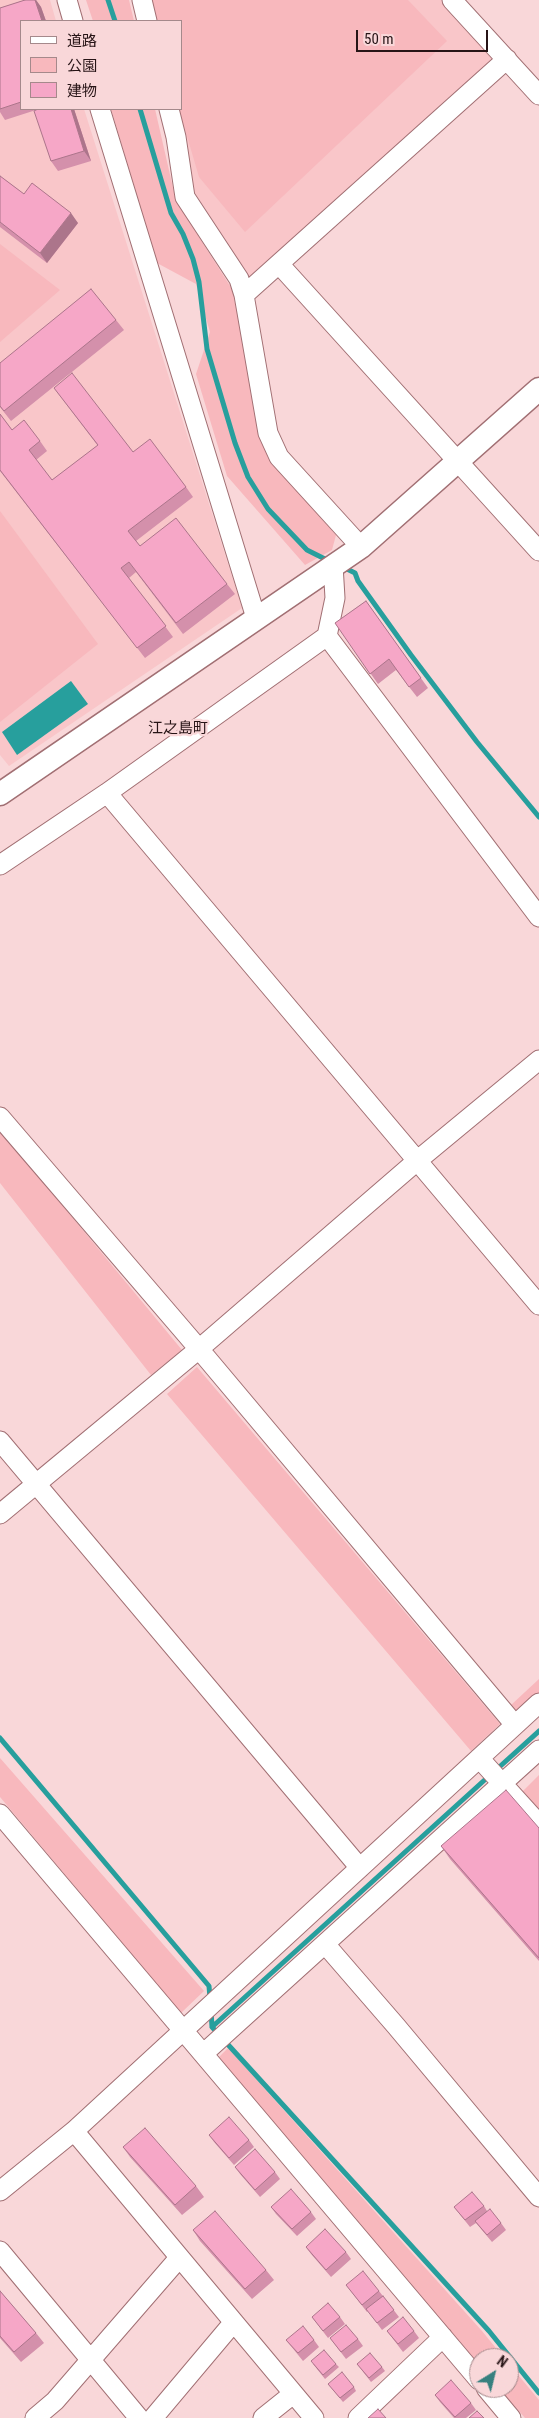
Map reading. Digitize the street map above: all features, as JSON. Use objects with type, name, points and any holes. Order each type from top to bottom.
[{"type":"street","points":[[67,0],[73,20]]},
{"type":"street","points":[[142,0],[147,20]]},
{"type":"street","points":[[452,0],[539,95]]},
{"type":"street","points":[[244,295],[507,59]]},
{"type":"street","points":[[100,110],[256,618]]},
{"type":"street","points":[[169,110],[185,197],[239,279],[244,295],[268,433],[279,456],[361,547]]},
{"type":"street","points":[[279,264],[539,551]]},
{"type":"street","points":[[0,794],[361,547],[539,389]]},
{"type":"street","points":[[0,866],[107,793],[327,636],[336,598],[333,565]]},
{"type":"street","points":[[327,636],[539,917]]},
{"type":"street","points":[[107,793],[539,1305]]},
{"type":"street","points":[[0,1514],[199,1349],[418,1160],[539,1060]]},
{"type":"street","points":[[0,1117],[199,1349],[515,1725]]},
{"type":"street","points":[[0,1441],[360,1868]]},
{"type":"street","points":[[0,2191],[74,2131],[539,1703]]},
{"type":"street","points":[[203,2054],[539,1750]]},
{"type":"street","points":[[479,1758],[539,1824]]},
{"type":"street","points":[[0,1814],[469,2368]]},
{"type":"street","points":[[325,1944],[539,2197]]},
{"type":"street","points":[[74,2131],[233,2324],[314,2418]]},
{"type":"street","points":[[0,2251],[139,2418]]},
{"type":"street","points":[[35,2418],[55,2401],[179,2258]]},
{"type":"street","points":[[153,2418],[233,2324]]},
{"type":"street","points":[[358,2418],[443,2337]]},
{"type":"street","points":[[263,2418],[292,2394]]},
{"type":"street","points":[[494,2398],[511,2418]]},
{"type":"shaded area","points":[[0,0],[50,0],[56,20],[20,20],[20,110],[84,110],[242,608],[9,766],[0,755]]},
{"type":"shaded area","points":[[151,0],[442,0],[495,59],[250,278],[193,190],[176,110],[182,110],[182,20]]},
{"type":"green space","points":[[86,0],[129,0],[134,20],[93,20]]},
{"type":"green space","points":[[148,0],[408,0],[447,41],[245,232],[199,177],[179,110],[182,110],[182,20],[154,20]]},
{"type":"green space","points":[[111,110],[155,110],[176,201],[232,289],[268,458],[336,535],[332,550],[305,565],[227,476],[196,374],[210,332],[196,284],[157,263]]},
{"type":"green space","points":[[0,244],[60,290],[0,342]]},
{"type":"green space","points":[[0,511],[98,644],[0,722]]},
{"type":"green space","points":[[0,1130],[182,1350],[151,1375],[0,1183]]},
{"type":"green space","points":[[197,1367],[500,1724],[471,1751],[167,1394]]},
{"type":"green space","points":[[539,1679],[539,1695],[518,1713],[511,1705]]},
{"type":"green space","points":[[0,1758],[204,1991],[181,2013],[0,1797]]},
{"type":"green space","points":[[539,1775],[539,1811],[522,1792]]},
{"type":"green space","points":[[228,2048],[496,2348],[469,2348],[469,2352],[216,2060]]},
{"type":"green space","points":[[519,2376],[539,2400],[539,2418],[525,2418],[508,2398],[519,2398]]},
{"type":"water","points":[[71,681],[88,704],[17,755],[2,732]]},
{"type":"building","points":[[25,0],[35,0],[42,20],[20,20],[20,102],[0,109],[0,8]]},
{"type":"building","points":[[71,110],[84,151],[51,161],[34,111]]},
{"type":"building","points":[[0,176],[24,194],[32,183],[71,213],[40,253],[0,222]]},
{"type":"building","points":[[91,289],[116,320],[4,411],[0,406],[0,363]]},
{"type":"building","points":[[72,373],[133,452],[150,439],[186,487],[128,531],[140,546],[176,518],[227,584],[176,623],[129,562],[121,568],[166,626],[137,648],[0,470],[0,414],[12,430],[24,420],[40,441],[29,450],[52,480],[98,445],[54,388]]},
{"type":"building","points":[[366,601],[421,678],[409,687],[389,659],[370,674],[335,623]]},
{"type":"building","points":[[506,1790],[539,1828],[539,1958],[441,1846]]},
{"type":"building","points":[[229,2117],[249,2140],[229,2158],[209,2135]]},
{"type":"building","points":[[145,2128],[196,2186],[175,2205],[123,2147]]},
{"type":"building","points":[[255,2149],[275,2172],[255,2190],[235,2167]]},
{"type":"building","points":[[291,2189],[311,2212],[292,2229],[271,2207]]},
{"type":"building","points":[[472,2192],[484,2206],[465,2220],[454,2207]]},
{"type":"building","points":[[490,2209],[501,2223],[487,2235],[475,2221]]},
{"type":"building","points":[[215,2211],[266,2270],[245,2289],[193,2230]]},
{"type":"building","points":[[325,2229],[346,2252],[326,2270],[306,2247]]},
{"type":"building","points":[[363,2271],[379,2291],[362,2305],[346,2285]]},
{"type":"building","points":[[0,2291],[36,2333],[14,2352],[0,2336]]},
{"type":"building","points":[[383,2296],[394,2310],[377,2323],[366,2309]]},
{"type":"building","points":[[328,2303],[340,2317],[323,2331],[312,2317]]},
{"type":"building","points":[[403,2317],[414,2331],[398,2344],[387,2331]]},
{"type":"building","points":[[346,2325],[358,2339],[341,2352],[330,2338]]},
{"type":"building","points":[[303,2326],[314,2340],[298,2353],[286,2340]]},
{"type":"building","points":[[324,2350],[336,2364],[323,2375],[311,2361]]},
{"type":"building","points":[[370,2353],[382,2367],[369,2378],[357,2364]]},
{"type":"building","points":[[342,2372],[354,2387],[340,2398],[328,2384]]},
{"type":"building","points":[[451,2380],[471,2403],[455,2417],[435,2395]]},
{"type":"building","points":[[378,2409],[386,2418],[368,2418]]},
{"type":"building","points":[[477,2411],[484,2418],[469,2418]]},
{"type":"waterway","points":[[108,0],[115,20]]},
{"type":"waterway","points":[[140,110],[171,213],[183,234],[193,259],[199,282],[207,349],[235,443],[248,477],[268,509],[307,550],[329,561]]},
{"type":"waterway","points":[[343,567],[355,573],[358,581],[411,655],[477,742],[539,817]]},
{"type":"waterway","points":[[496,1770],[539,1731]]},
{"type":"waterway","points":[[0,1738],[209,1986],[210,1998]]},
{"type":"waterway","points":[[212,2027],[489,1776]]},
{"type":"waterway","points":[[211,2011],[212,2027],[489,2331],[539,2393]]},
{"type":"district","name":"江之島町","points":[[178,729]]}]
